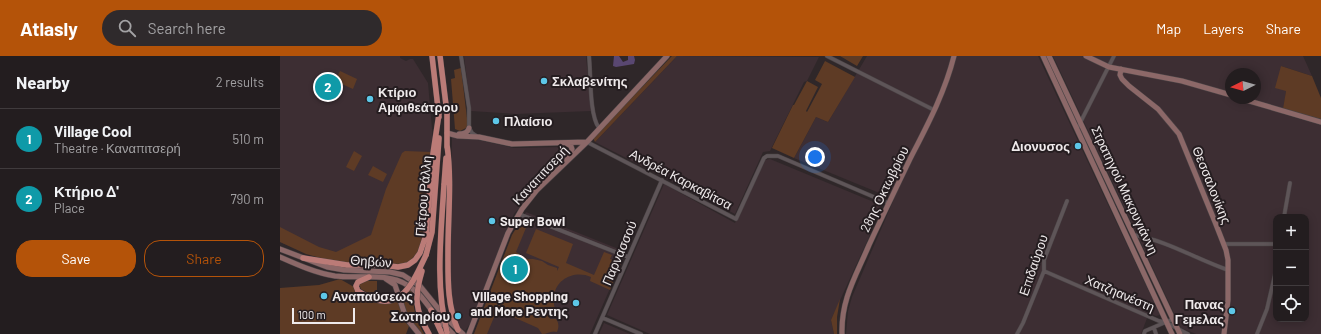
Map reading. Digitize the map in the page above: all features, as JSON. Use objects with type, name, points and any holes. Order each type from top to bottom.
[{"type":"main road","name":"Πέτρου Ράλλη","points":[[430,334],[420,316],[416,299],[431,238],[439,114],[431,56]]},
{"type":"main road","name":"Πέτρου Ράλλη","points":[[440,56],[447,112],[447,144],[440,275],[442,309],[446,334]]},
{"type":"main road","points":[[303,258],[347,265],[382,265],[398,267],[408,265],[415,260],[420,253],[426,235],[432,160],[439,114]]},
{"type":"main road","points":[[447,144],[450,171],[448,259],[450,307],[456,332]]},
{"type":"main road","points":[[369,277],[358,282],[356,286],[358,291],[378,301],[390,300],[401,296],[412,284],[426,255]]},
{"type":"main road","points":[[431,310],[440,311],[450,307]]},
{"type":"main road","points":[[431,310],[446,334]]},
{"type":"street","points":[[454,135],[465,133],[469,128],[470,108],[461,56]]},
{"type":"street","points":[[590,56],[594,114],[596,124],[599,128]]},
{"type":"street","name":"Καναπιτσερή","points":[[469,334],[507,237],[519,214],[537,190],[587,142],[667,56]]},
{"type":"street","points":[[828,56],[834,57],[934,110]]},
{"type":"street","name":"28ης Οκτωβρίου","points":[[842,334],[842,315],[846,299],[888,203],[948,80],[954,56]]},
{"type":"street","name":"Στρατηγού Μακρυγιάννη","points":[[1043,56],[1172,334]]},
{"type":"street","name":"Στρατηγού Μακρυγιάννη","points":[[1049,56],[1180,332]]},
{"type":"street","points":[[1086,56],[1109,67],[1182,81],[1225,94]]},
{"type":"street","points":[[1077,129],[1114,56]]},
{"type":"street","name":"Θεσσαλονίκης","points":[[1121,70],[1120,75],[1122,79],[1158,109],[1179,134],[1223,244],[1228,260],[1228,300],[1224,334]]},
{"type":"street","points":[[1260,104],[1321,122]]},
{"type":"street","points":[[469,128],[471,132],[479,137]]},
{"type":"street","points":[[447,133],[479,137],[512,144],[587,142]]},
{"type":"street","points":[[563,164],[572,149],[571,146],[565,142]]},
{"type":"street","name":"Ανδρέα Καρκαβίτσα","points":[[587,142],[736,219],[764,158],[767,156],[776,156],[888,203]]},
{"type":"street","name":"Παρνασσού","points":[[595,334],[662,180]]},
{"type":"street","points":[[1285,214],[1290,183]]},
{"type":"street","name":"Επιδαύρου","points":[[1017,334],[1044,271],[1044,260],[1067,201]]},
{"type":"street","points":[[519,214],[628,257]]},
{"type":"street","points":[[1134,235],[1156,240],[1228,270]]},
{"type":"street","points":[[1223,244],[1273,244]]},
{"type":"street","name":"Θηβών","points":[[280,249],[336,269],[390,272],[403,275],[420,286],[427,293],[456,332]]},
{"type":"street","name":"Θηβών","points":[[280,257],[326,274],[395,279],[406,284],[422,298],[431,310],[456,332],[463,334]]},
{"type":"street","name":"Χατζηανέστη","points":[[1044,271],[1159,321],[1167,322],[1180,332],[1188,334]]},
{"type":"street","points":[[384,278],[395,285],[406,318],[419,334]]},
{"type":"street","points":[[1257,334],[1266,309],[1273,282]]},
{"type":"street","points":[[603,318],[641,334]]},
{"type":"street","points":[[1144,334],[1145,331],[1174,319]]},
{"type":"street","points":[[413,334],[415,328]]},
{"type":"street","points":[[1154,328],[1156,334]]},
{"type":"shaded area","points":[[280,56],[400,56],[400,58],[406,61],[413,59],[428,83],[433,140],[424,233],[316,257],[280,242]]},
{"type":"shaded area","points":[[464,56],[586,56],[591,111],[516,114],[471,111]]},
{"type":"shaded area","points":[[614,56],[619,56],[623,62],[628,60],[628,56],[634,56],[634,64],[616,67],[613,66]]},
{"type":"shaded area","points":[[672,56],[677,56],[595,142],[593,138]]},
{"type":"shaded area","points":[[677,56],[819,57],[807,81],[804,82],[770,151],[763,152],[735,214],[595,142]]},
{"type":"shaded area","points":[[840,56],[863,56],[857,66]]},
{"type":"shaded area","points":[[867,56],[1038,56],[1160,315],[1156,316],[1149,313],[1141,334],[846,334],[848,311],[852,297],[894,199],[794,158],[816,117],[828,122]]},
{"type":"shaded area","points":[[1053,56],[1303,56],[1312,76],[1281,66],[1286,91],[1283,114],[1321,125],[1321,334],[1196,334],[1181,328]]},
{"type":"shaded area","points":[[825,61],[855,77],[828,122],[816,117],[794,158],[772,148],[793,105],[807,81],[818,87],[806,111],[807,112],[822,84],[815,80]]},
{"type":"shaded area","points":[[1281,66],[1312,76],[1321,98],[1321,119],[1283,109],[1286,91],[1275,88]]},
{"type":"shaded area","points":[[461,68],[468,127],[460,131],[455,129],[451,79],[455,78],[454,70]]},
{"type":"shaded area","points":[[340,71],[357,79],[353,89],[335,81]]},
{"type":"shaded area","points":[[452,137],[465,137],[514,148],[562,147],[567,153],[545,176],[514,214],[470,324],[465,331],[458,325],[452,307],[450,255]]},
{"type":"shaded area","points":[[354,151],[362,156],[354,171],[346,167]]},
{"type":"shaded area","points":[[405,151],[431,152],[424,233],[418,252],[409,262],[398,265],[332,261],[306,254],[280,242],[280,227],[319,247],[336,252],[371,235],[386,189],[402,153]]},
{"type":"shaded area","points":[[770,159],[881,205],[869,237],[831,320],[834,334],[650,334],[607,315],[664,184],[735,223],[765,160]]},
{"type":"shaded area","points":[[373,166],[387,174],[383,182],[368,175]]},
{"type":"shaded area","points":[[526,212],[626,252],[590,334],[474,334],[512,235]]},
{"type":"shaded area","points":[[522,219],[525,219],[528,223],[516,252],[527,259],[542,261],[557,268],[557,271],[559,267],[526,253],[536,229],[573,244],[566,263],[594,275],[604,252],[612,255],[610,259],[621,263],[610,290],[590,281],[591,277],[579,274],[573,275],[563,280],[559,284],[554,298],[556,312],[551,311],[548,314],[550,319],[556,319],[557,321],[557,332],[553,331],[542,334],[538,328],[497,310],[487,334],[474,334],[512,235]]},
{"type":"shaded area","points":[[340,279],[354,287],[355,291],[371,301],[384,303],[398,300],[403,316],[401,318],[409,326],[406,334],[280,334],[280,288],[319,285]]},
{"type":"shaded area","points":[[363,281],[377,281],[377,298],[361,289],[359,284]]},
{"type":"shaded area","points":[[413,290],[415,313],[424,334],[422,334],[412,321],[401,298]]},
{"type":"shaded area","points":[[840,299],[837,317],[837,334],[834,334],[831,320]]},
{"type":"shaded area","points":[[604,323],[630,334],[599,334]]},
{"type":"place","name":"Σκλαβενίτης","points":[[544,81]]},
{"type":"place","name":"Κτήριο Δ'","points":[[328,87]]},
{"type":"place","name":"Κτίριο Αμφιθεάτρου","points":[[370,99]]},
{"type":"place","name":"Πλαίσιο","points":[[496,121]]},
{"type":"place","name":"Διονυσος","points":[[1078,146]]},
{"type":"place","name":"Super Bowl","points":[[492,221]]},
{"type":"place","name":"Village Cool","points":[[515,269]]},
{"type":"place","name":"Αναπαύσεως","points":[[324,296]]},
{"type":"place","name":"Village Shopping and More Ρεντης","points":[[576,303]]},
{"type":"place","name":"Πανας Γεμελας","points":[[1232,311]]},
{"type":"place","name":"Σωτηρίου","points":[[458,316]]}]
